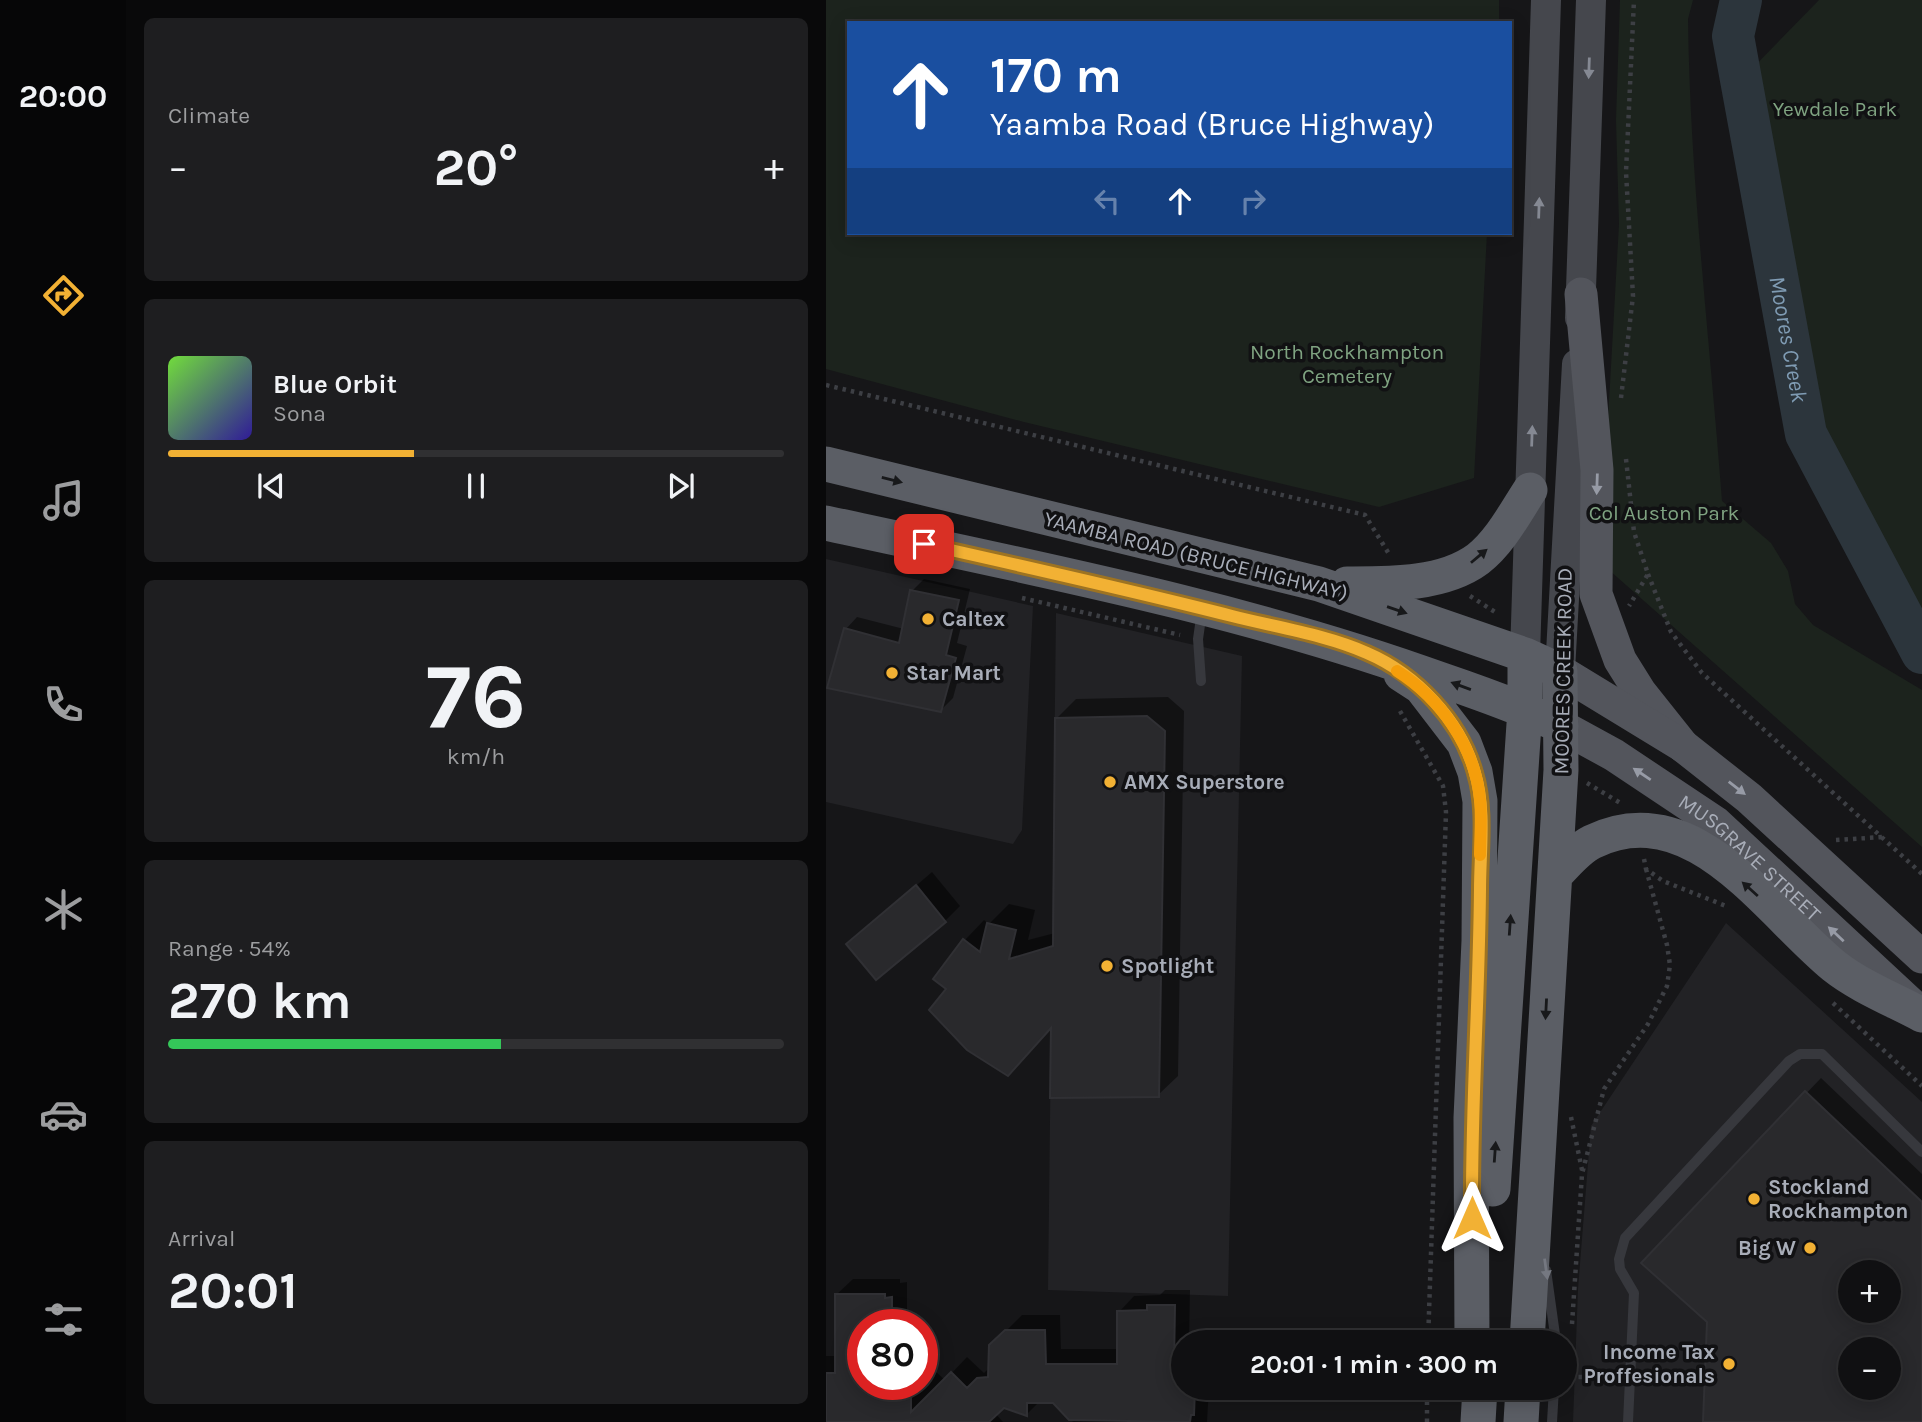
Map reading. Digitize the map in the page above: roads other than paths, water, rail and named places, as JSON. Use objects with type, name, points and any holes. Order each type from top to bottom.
[{"type":"highway","name":"YAAMBA ROAD (BRUCE HIGHWAY)","points":[[826,464],[1319,584],[1525,654],[1560,671]]},
{"type":"highway","points":[[1319,584],[1391,584],[1461,570],[1479,558],[1493,543],[1530,490]]},
{"type":"highway","points":[[826,523],[1200,624],[1368,653],[1525,709],[1561,726]]},
{"type":"highway","points":[[1368,653],[1422,687],[1443,711],[1464,743],[1475,772],[1480,801],[1479,941],[1471,1118],[1472,1330]]},
{"type":"highway","name":"MOORES CREEK ROAD","points":[[1484,1330],[1525,709],[1525,654]]},
{"type":"highway","name":"MOORES CREEK ROAD","points":[[1528,1330],[1546,1000],[1556,874],[1560,671]]},
{"type":"highway","points":[[1556,874],[1591,842],[1636,830],[1675,834],[1710,853],[1836,967],[1922,1014]]},
{"type":"highway","points":[[1474,1400],[1475,1422]]},
{"type":"highway","points":[[1475,1422],[1478,1400]]},
{"type":"highway","points":[[1521,1422],[1522,1400]]},
{"type":"main road","name":"MOORES CREEK ROAD","points":[[1525,654],[1546,0]]},
{"type":"main road","name":"MOORES CREEK ROAD","points":[[1560,671],[1581,294],[1591,0]]},
{"type":"main road","points":[[1581,294],[1597,470],[1596,594],[1620,660],[1640,692],[1683,746]]},
{"type":"main road","name":"MUSGRAVE STREET","points":[[1560,671],[1683,746],[1801,843],[1922,957]]},
{"type":"main road","name":"MUSGRAVE STREET","points":[[1561,726],[1614,755],[1716,823],[1922,1014]]},
{"type":"lane","points":[[1200,624],[1201,681]]},
{"type":"lane","points":[[1628,1422],[1634,1293],[1620,1269],[1620,1248],[1637,1224],[1789,1061],[1800,1054],[1822,1054],[1922,1152]]},
{"type":"lane","points":[[1537,1201],[1554,1330]]},
{"type":"lane","points":[[1552,1422],[1553,1400]]},
{"type":"waterway","name":"Moores Creek","points":[[1741,0],[1733,36],[1806,434],[1922,653]]},
{"type":"place","name":"Caltex","points":[[928,619]]},
{"type":"place","name":"Star Mart","points":[[892,673]]},
{"type":"place","name":"AMX Superstore","points":[[1110,782]]},
{"type":"place","name":"Spotlight","points":[[1107,966]]},
{"type":"place","name":"Stockland Rockhampton","points":[[1754,1199]]},
{"type":"place","name":"Big W","points":[[1810,1248]]},
{"type":"place","name":"Income Tax Proffesionals","points":[[1729,1364]]},
{"type":"park label","name":"Yewdale Park","points":[[1835,109]]},
{"type":"park label","name":"North Rockhampton Cemetery","points":[[1347,364]]},
{"type":"park label","name":"Col Auston Park","points":[[1664,513]]}]
